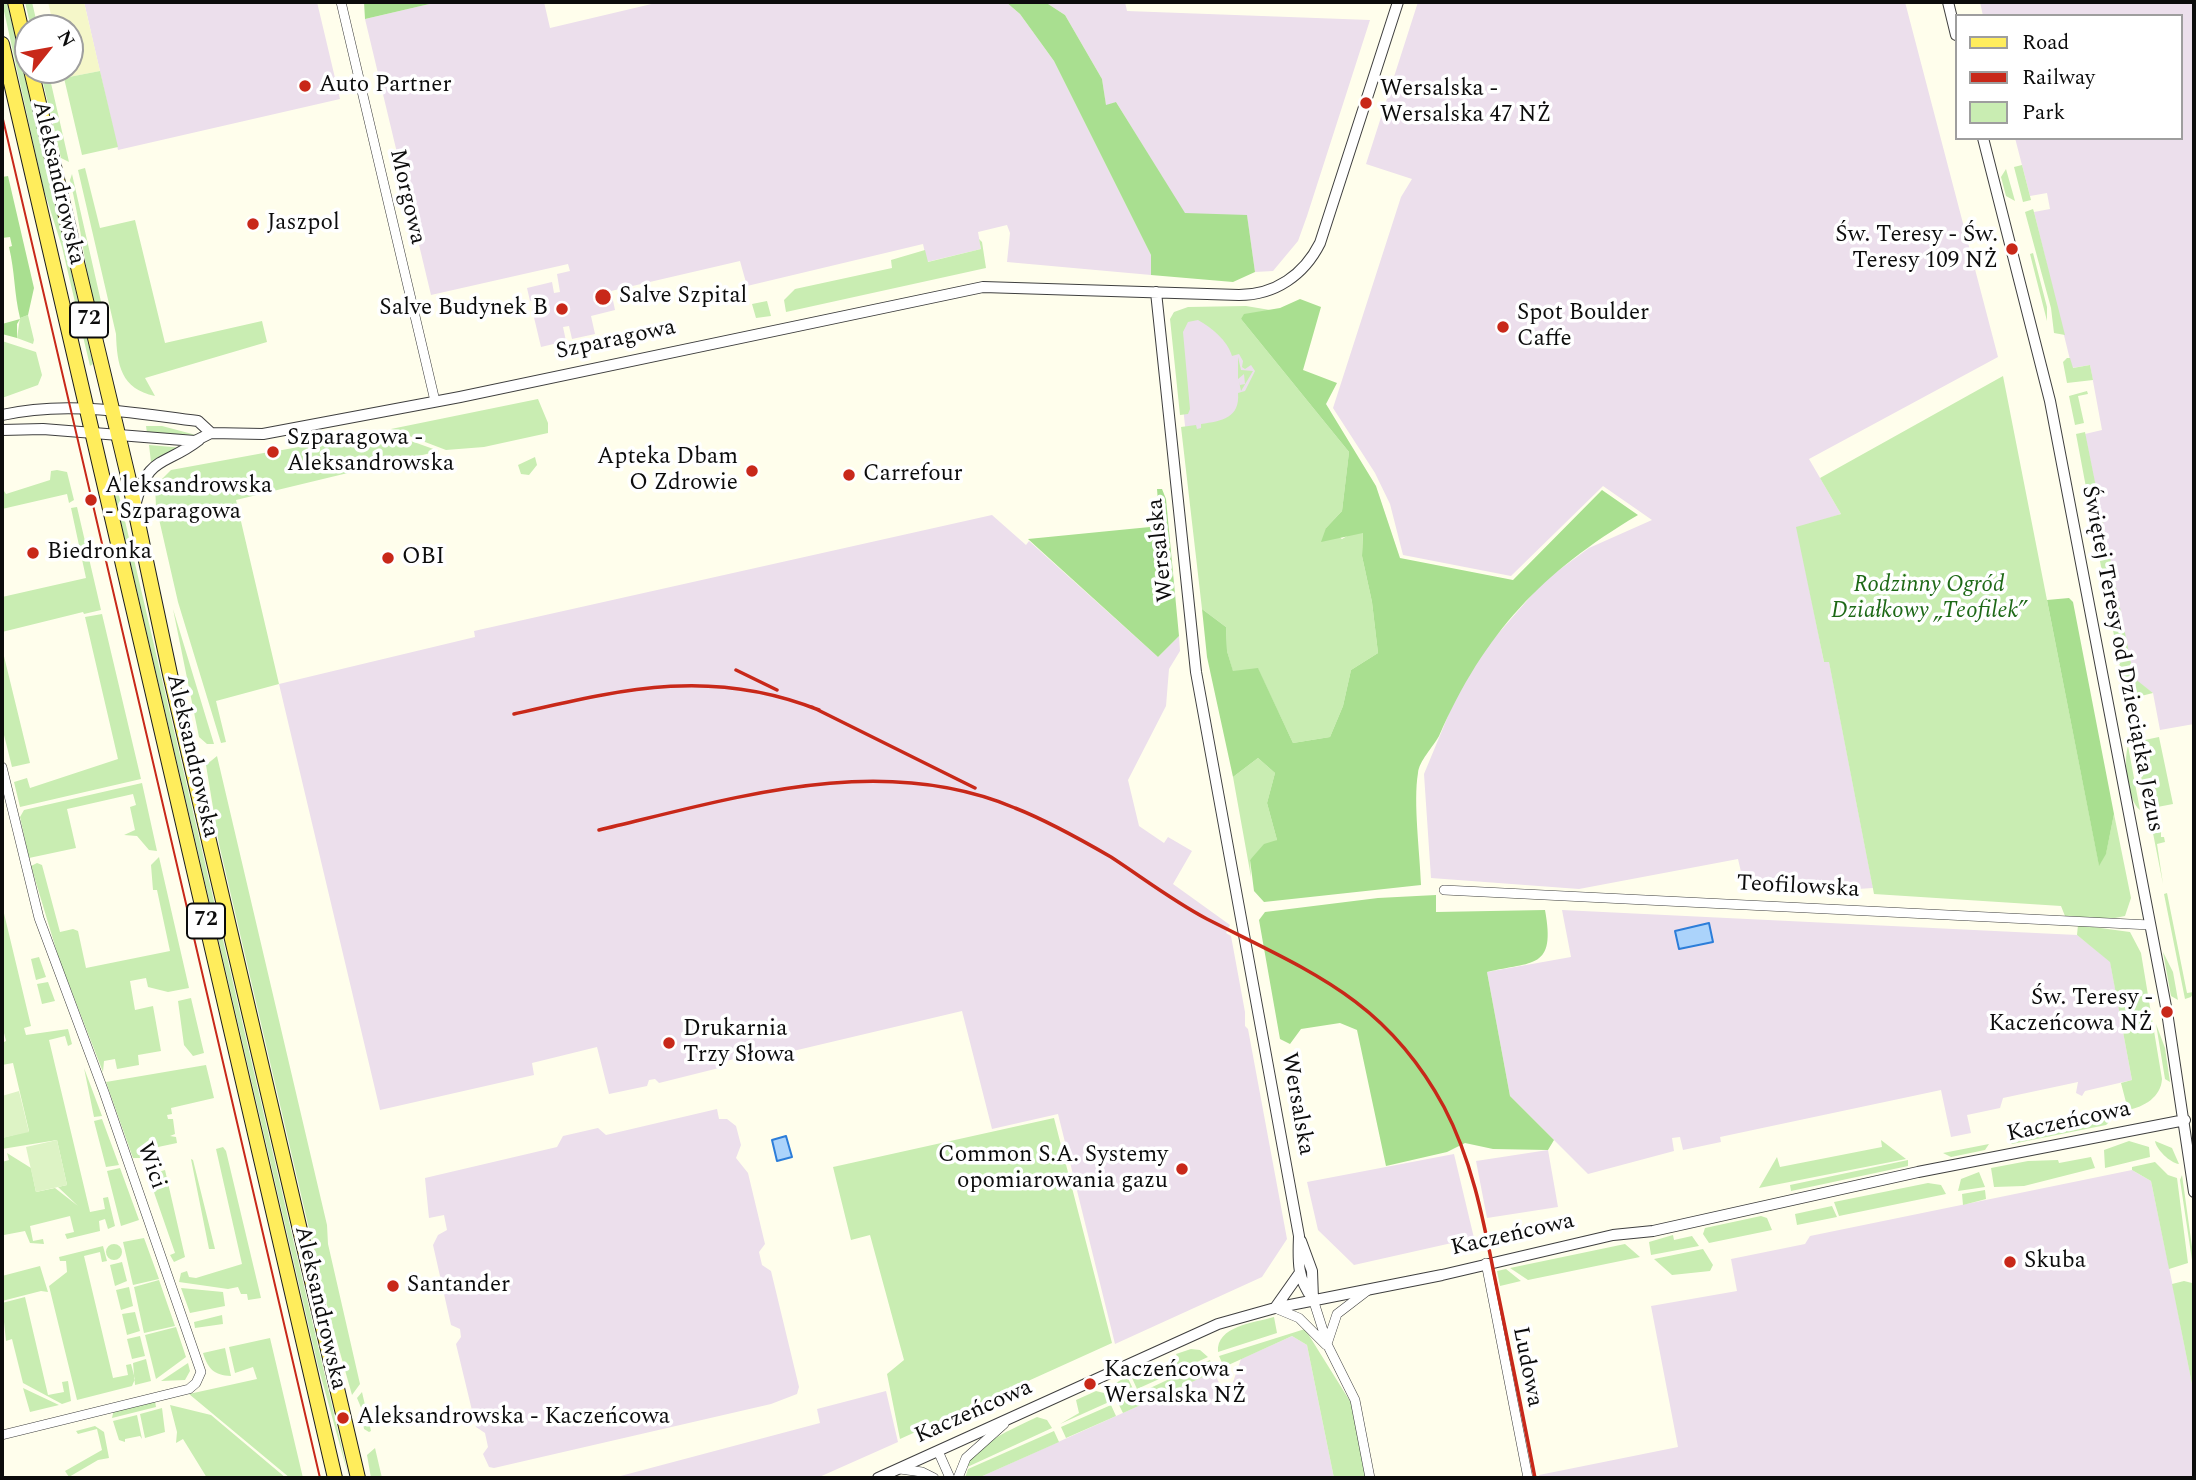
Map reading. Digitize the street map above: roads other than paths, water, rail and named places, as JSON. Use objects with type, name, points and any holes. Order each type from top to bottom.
[{"type":"main road","name":"Aleksandrowska","points":[[2,44],[335,1478]]},
{"type":"main road","name":"Aleksandrowska","points":[[34,84],[113,410],[170,674],[358,1478]]},
{"type":"street","name":"Morgowa","points":[[341,2],[435,401]]},
{"type":"street","points":[[1156,292],[1256,294],[1279,286],[1304,267],[1323,236],[1398,2]]},
{"type":"street","points":[[1948,2],[1954,27]]},
{"type":"street","name":"Świętej Teresy od Dzieciątka Jezus","points":[[1984,140],[2046,381],[2150,925],[2185,1120],[2194,1192]]},
{"type":"street","name":"Szparagowa","points":[[2,415],[43,408],[86,408],[198,421],[211,433],[263,433],[435,401],[983,286],[1156,292]]},
{"type":"street","name":"Wersalska","points":[[1156,292],[1196,671],[1299,1236],[1312,1271],[1314,1299],[1328,1346],[1355,1400],[1370,1478]]},
{"type":"street","points":[[2,430],[43,429],[119,437],[199,440]]},
{"type":"street","points":[[135,506],[145,478],[155,465],[186,450],[211,433]]},
{"type":"street","name":"Wici","points":[[2,767],[30,887],[46,938],[104,1092],[201,1372],[196,1383],[189,1389],[2,1435]]},
{"type":"street","name":"Teofilowska","points":[[1444,890],[2150,925]]},
{"type":"street","name":"Kaczeńcowa","points":[[878,1478],[1004,1424],[1218,1324],[1275,1308],[1369,1290],[1613,1235],[1653,1231],[1918,1172],[2185,1120]]},
{"type":"street","name":"Wersalska","points":[[1299,1236],[1299,1274],[1304,1288],[1314,1299]]},
{"type":"street","name":"Ludowa","points":[[1486,1263],[1528,1478]]},
{"type":"street","points":[[1275,1308],[1299,1274]]},
{"type":"street","points":[[1328,1346],[1337,1314],[1369,1290]]},
{"type":"street","name":"Wersalska","points":[[1275,1308],[1299,1318],[1328,1346]]},
{"type":"street","points":[[958,1478],[966,1458],[1004,1424]]},
{"type":"street","points":[[938,1451],[950,1478]]},
{"type":"street","points":[[900,1469],[922,1472],[934,1478]]},
{"type":"water","points":[[1709,923],[1713,942],[1679,949],[1675,931]]},
{"type":"water","points":[[786,1136],[792,1157],[777,1161],[772,1140]]},
{"type":"tram line","points":[[2,115],[320,1478]]},
{"type":"railway","points":[[736,670],[777,690]]},
{"type":"railway","points":[[514,714],[630,690],[667,686],[741,689],[779,697],[819,710]]},
{"type":"railway","points":[[812,707],[975,788]]},
{"type":"railway","points":[[599,830],[702,805],[807,786],[860,781],[912,783],[964,791],[1015,808],[1064,831],[1111,857],[1194,912],[1279,955],[1342,992],[1397,1039],[1421,1070],[1444,1107],[1462,1147],[1485,1231],[1535,1478]]},
{"type":"place","name":"Auto Partner","points":[[305,86]]},
{"type":"place","name":"Wersalska - Wersalska 47 NŻ","points":[[1366,103]]},
{"type":"place","name":"Jaszpol","points":[[253,224]]},
{"type":"place","name":"Św. Teresy - Św. Teresy 109 NŻ","points":[[2012,249]]},
{"type":"place","name":"Salve Szpital","points":[[603,297]]},
{"type":"place","name":"Salve Budynek B","points":[[562,309]]},
{"type":"place","name":"Spot Boulder Caffe","points":[[1503,327]]},
{"type":"place","name":"Szparagowa - Aleksandrowska","points":[[273,452]]},
{"type":"place","name":"Apteka Dbam O Zdrowie","points":[[752,471]]},
{"type":"place","name":"Carrefour","points":[[849,475]]},
{"type":"place","name":"Aleksandrowska - Szparagowa","points":[[91,500]]},
{"type":"place","name":"Biedronka","points":[[33,553]]},
{"type":"place","name":"OBI","points":[[388,558]]},
{"type":"place","name":"Św. Teresy - Kaczeńcowa NŻ","points":[[2167,1012]]},
{"type":"place","name":"Drukarnia Trzy Słowa","points":[[669,1043]]},
{"type":"place","name":"Common S.A. Systemy opomiarowania gazu","points":[[1182,1169]]},
{"type":"place","name":"Skuba","points":[[2010,1262]]},
{"type":"place","name":"Santander","points":[[393,1286]]},
{"type":"place","name":"Kaczeńcowa - Wersalska NŻ","points":[[1090,1384]]},
{"type":"place","name":"Aleksandrowska - Kaczeńcowa","points":[[343,1418]]},
{"type":"park label","name":"Rodzinny Ogród Działkowy „Teofilek”","points":[[1929,599]]}]
